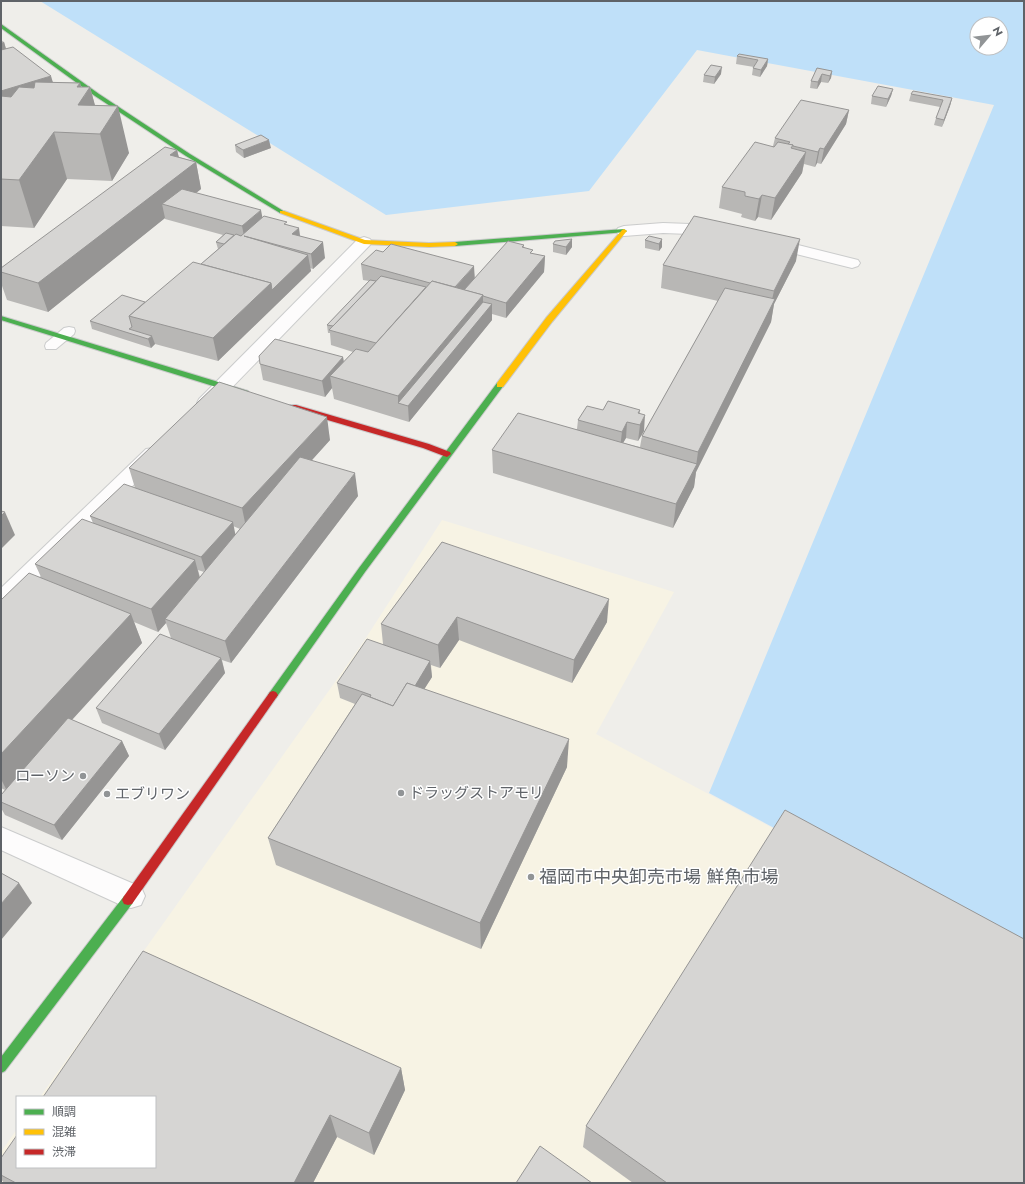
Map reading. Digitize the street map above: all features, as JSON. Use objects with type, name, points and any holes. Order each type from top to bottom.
[{"type":"street","points":[[1,26],[97,94],[182,160],[281,212],[364,242],[429,245],[496,242],[671,228],[718,230],[732,233]]},
{"type":"street","points":[[83,99],[97,94]]},
{"type":"street","points":[[1,1067],[131,896],[362,570],[447,454],[549,320],[624,231]]},
{"type":"street","points":[[755,239],[852,263]]},
{"type":"street","points":[[194,414],[364,242]]},
{"type":"street","points":[[1,318],[66,334],[253,395]]},
{"type":"street","points":[[283,404],[426,446],[447,454]]},
{"type":"street","points":[[1,601],[166,441]]},
{"type":"street","points":[[1,838],[131,896]]},
{"type":"lane","points":[[51,346],[66,334]]},
{"type":"shaded area","name":"福岡市中央卸売市場 鮮魚市場","points":[[442,520],[674,592],[596,734],[1024,962],[1024,1183],[1,1183],[1,1152],[16,1130],[16,1168],[156,1168],[156,1096],[41,1096],[362,644]]},
{"type":"water","points":[[40,1],[1024,1],[1024,962],[709,793],[994,105],[697,50],[589,191],[386,215]]},
{"type":"building","points":[[13,47],[51,76],[1,91],[1,50]]},
{"type":"building","points":[[739,54],[768,59],[761,70],[753,68],[758,60],[737,56]]},
{"type":"building","points":[[711,65],[722,67],[715,77],[704,75]]},
{"type":"building","points":[[817,68],[832,71],[830,76],[822,74],[818,82],[811,81]]},
{"type":"building","points":[[35,82],[80,83],[77,87],[90,87],[78,105],[118,106],[100,134],[54,132],[19,180],[1,179],[1,96],[11,97],[19,87],[34,88]]},
{"type":"building","points":[[878,86],[893,89],[888,99],[872,96]]},
{"type":"building","points":[[913,91],[952,98],[944,120],[936,118],[943,100],[911,94]]},
{"type":"building","points":[[801,100],[849,110],[824,149],[820,148],[818,152],[793,146],[788,144],[790,142],[775,138]]},
{"type":"building","points":[[261,135],[269,140],[243,150],[235,145]]},
{"type":"building","points":[[755,142],[774,147],[778,142],[793,145],[791,148],[806,152],[775,198],[762,195],[759,199],[745,196],[745,192],[722,187]]},
{"type":"building","points":[[165,147],[177,150],[170,155],[196,162],[38,283],[1,272],[1,268]]},
{"type":"building","points":[[182,189],[261,210],[242,226],[162,204]]},
{"type":"building","points":[[264,216],[287,222],[284,224],[299,228],[292,234],[323,242],[311,254],[244,236],[308,255],[272,290],[271,283],[201,264],[236,234],[241,236]]},
{"type":"building","points":[[694,216],[800,239],[774,291],[663,265]]},
{"type":"building","points":[[226,233],[234,235],[224,244],[216,242]]},
{"type":"building","points":[[649,236],[662,239],[659,244],[645,240]]},
{"type":"building","points":[[572,239],[566,247],[553,244],[555,241]]},
{"type":"building","points":[[508,241],[524,245],[522,247],[533,250],[530,253],[545,256],[506,303],[464,290]]},
{"type":"building","points":[[391,244],[474,266],[455,287],[432,281],[430,283],[361,264],[376,250],[383,252]]},
{"type":"building","points":[[193,262],[271,283],[213,338],[129,316]]},
{"type":"building","points":[[381,276],[426,287],[376,343],[329,330]]},
{"type":"building","points":[[370,280],[376,281],[333,326],[327,325]]},
{"type":"building","points":[[432,281],[483,295],[398,396],[330,376],[356,349],[368,352]]},
{"type":"building","points":[[725,288],[775,299],[698,452],[642,436]]},
{"type":"building","points":[[122,295],[145,302],[129,316],[132,327],[129,329],[152,336],[148,339],[90,321]]},
{"type":"building","points":[[483,302],[492,304],[408,406],[398,403]]},
{"type":"building","points":[[275,339],[343,357],[322,381],[260,364],[259,356]]},
{"type":"building","points":[[219,382],[327,417],[242,508],[129,468]]},
{"type":"building","points":[[608,401],[640,410],[638,413],[645,415],[640,425],[627,422],[622,432],[578,420],[587,406],[603,410]]},
{"type":"building","points":[[518,413],[697,464],[676,504],[492,450]]},
{"type":"building","points":[[300,457],[355,473],[225,641],[165,619]]},
{"type":"building","points":[[124,484],[233,522],[201,557],[90,516]]},
{"type":"building","points":[[82,519],[195,560],[151,609],[35,564]]},
{"type":"building","points":[[442,542],[609,599],[574,660],[457,617],[438,645],[381,624]]},
{"type":"building","points":[[29,573],[131,614],[1,754],[1,600]]},
{"type":"building","points":[[160,634],[221,658],[159,734],[96,708]]},
{"type":"building","points":[[367,639],[430,661],[415,686],[407,683],[393,706],[370,697],[371,695],[337,683]]},
{"type":"building","points":[[407,683],[569,739],[480,923],[268,838],[362,694],[393,706]]},
{"type":"building","points":[[68,718],[122,741],[54,825],[1,802],[1,795]]},
{"type":"building","points":[[785,810],[1024,939],[1024,1183],[667,1183],[586,1126]]},
{"type":"building","points":[[1,873],[19,883],[1,904]]},
{"type":"building","points":[[143,951],[401,1068],[369,1133],[330,1115],[294,1183],[16,1183],[1,1175],[1,1158],[16,1136],[16,1168],[156,1168],[156,1096],[44,1096]]},
{"type":"building","points":[[540,1146],[592,1183],[516,1183]]},
{"type":"traffic: fast","points":[[1,26],[97,95],[188,155],[282,212]]},
{"type":"traffic: fast","points":[[455,244],[624,231]]},
{"type":"traffic: fast","points":[[1,318],[245,393]]},
{"type":"traffic: fast","points":[[273,695],[362,570],[500,385]]},
{"type":"traffic: fast","points":[[1,1067],[128,900]]},
{"type":"traffic: slow","points":[[282,212],[364,242],[429,245],[455,244]]},
{"type":"traffic: slow","points":[[500,385],[549,320],[624,231]]},
{"type":"traffic: jam","points":[[293,407],[426,446],[447,454]]},
{"type":"traffic: jam","points":[[128,900],[273,695]]},
{"type":"place","name":"ローソン","points":[[83,776]]},
{"type":"place","name":"ドラッグストアモリ","points":[[401,793]]},
{"type":"place","name":"エブリワン","points":[[107,794]]},
{"type":"place","name":"福岡市中央卸売市場 鮮魚市場","points":[[531,877]]}]
